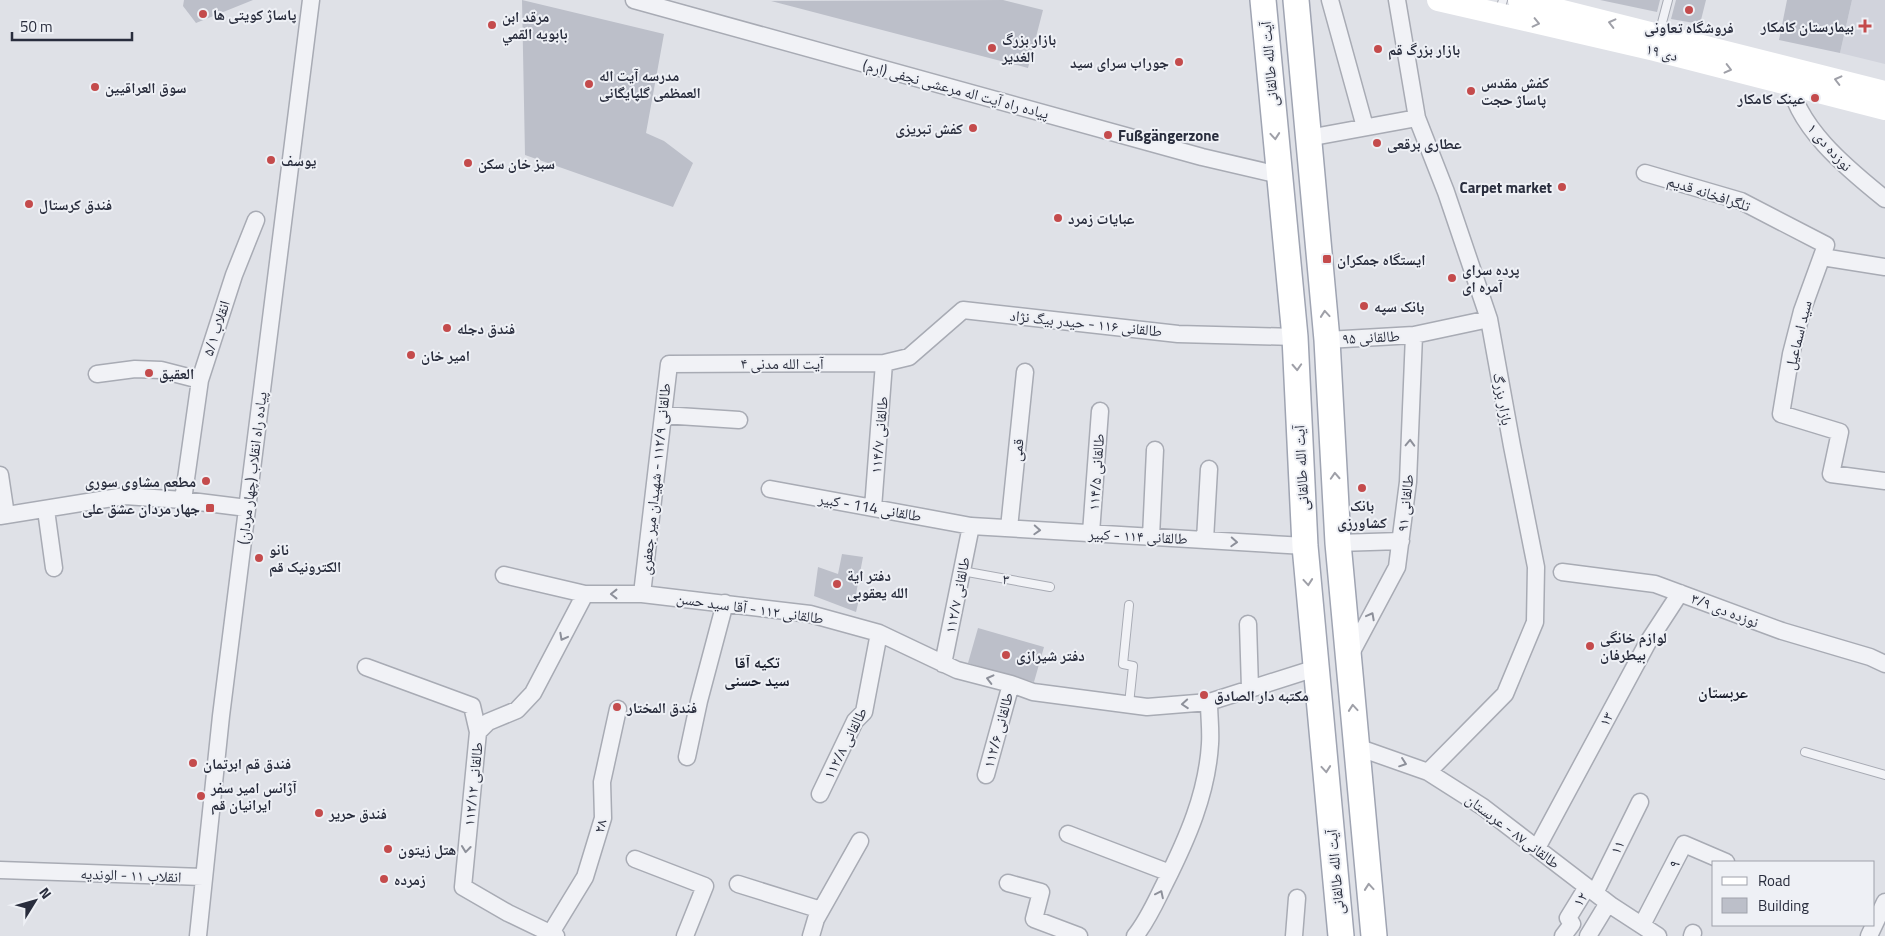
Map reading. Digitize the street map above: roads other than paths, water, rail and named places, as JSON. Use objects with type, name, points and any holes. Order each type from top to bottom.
[{"type":"main road","name":"آیت الله طالقانی","points":[[1262,0],[1295,338],[1305,546],[1341,936]]},
{"type":"main road","points":[[1296,0],[1327,340],[1338,543],[1374,936]]},
{"type":"main road","name":"۱۹ دی","points":[[1438,0],[1501,7],[1789,76],[1885,92]]},
{"type":"main road","name":"۱۹ دی","points":[[1519,0],[1571,10],[1657,43]]},
{"type":"main road","name":"۱۹ دی","points":[[1789,76],[1885,109]]},
{"type":"street","name":"پیاده راه انقلاب (چهار مردان)","points":[[198,936],[203,877],[247,508],[311,0]]},
{"type":"street","name":"پیاده راه آیت اله مرعشی نجفی (ارم)","points":[[634,0],[798,47],[1012,103],[1202,157],[1279,175]]},
{"type":"street","points":[[1330,0],[1365,127]]},
{"type":"street","name":"بازار بزرگ","points":[[1397,0],[1417,118],[1446,192],[1489,318],[1536,568],[1536,622],[1505,694],[1428,772]]},
{"type":"street","name":"نوزده دی ۱","points":[[1789,76],[1801,116],[1848,169],[1885,199]]},
{"type":"street","points":[[1308,138],[1417,118]]},
{"type":"street","name":"تلگرافخانه قدیم","points":[[1645,172],[1741,201],[1824,251]]},
{"type":"street","name":"انقلاب ۵/۱","points":[[183,500],[200,380],[234,275],[256,220]]},
{"type":"street","points":[[1824,251],[1885,268]]},
{"type":"street","name":"سید اسماعیل","points":[[1824,251],[1802,311],[1791,354],[1781,414],[1840,432],[1831,474],[1885,481]]},
{"type":"street","name":"طالقانی ۱۱۶ - حیدر بیگ نژاد","points":[[890,362],[910,357],[963,310],[1178,334],[1295,338]]},
{"type":"street","name":"طالقانی ۹۵","points":[[1327,340],[1414,335],[1489,318]]},
{"type":"street","name":"طالقانی ۹۱","points":[[1348,659],[1397,567],[1408,482],[1414,335]]},
{"type":"street","name":"۴ آیت الله مدنی","points":[[669,364],[890,362]]},
{"type":"street","name":"طالقانی ۱۱۴/۷","points":[[873,508],[890,362]]},
{"type":"street","name":"طالقانی ۱۱۲/۹ - شهیدان میر جعفری","points":[[642,594],[669,364]]},
{"type":"street","points":[[97,374],[135,369],[161,370],[200,380]]},
{"type":"street","name":"قمی","points":[[1009,528],[1025,372]]},
{"type":"street","name":"طالقانی ۱۱۴/۵","points":[[1091,533],[1100,411]]},
{"type":"street","points":[[663,415],[739,420]]},
{"type":"street","points":[[1151,536],[1155,450]]},
{"type":"street","points":[[1205,540],[1208,469]]},
{"type":"street","points":[[0,475],[3,515],[46,510],[125,496],[183,500],[247,508]]},
{"type":"street","name":"طالقانی 114 - کبیر","points":[[770,489],[971,526]]},
{"type":"street","points":[[46,510],[54,568]]},
{"type":"street","name":"طالقانی ۱۱۴ - کبیر","points":[[971,526],[1305,546]]},
{"type":"street","name":"طالقانی ۱۱۲/۷","points":[[943,664],[971,526]]},
{"type":"street","points":[[1338,543],[1401,541]]},
{"type":"street","name":"نوزده دی ۳/۹","points":[[1562,572],[1655,584],[1782,631],[1870,657],[1885,664]]},
{"type":"street","name":"طالقانی ۱۱۲ - آقا سید حسن","points":[[504,575],[585,594],[642,594],[810,614],[879,633],[957,670],[1011,684],[1033,692],[1147,707],[1209,702],[1316,668]]},
{"type":"street","name":"۱۳","points":[[1537,848],[1648,642],[1680,593]]},
{"type":"street","name":"طالقانی ۱۱۲/۱۲","points":[[552,935],[508,913],[463,887],[478,732],[488,722],[517,710],[533,693],[585,594]]},
{"type":"street","points":[[687,756],[699,701],[725,603]]},
{"type":"street","points":[[1248,624],[1250,688]]},
{"type":"street","name":"طالقانی ۱۱۲/۸","points":[[820,794],[855,721],[864,712],[879,633]]},
{"type":"street","points":[[366,667],[472,706],[478,732]]},
{"type":"street","name":"طالقانی ۱۱۲/۶","points":[[986,775],[1011,684]]},
{"type":"street","points":[[1142,935],[1148,917],[1182,850],[1198,806],[1207,768],[1210,743],[1209,702]]},
{"type":"street","name":"۲۸","points":[[552,935],[585,877],[604,818],[602,782],[618,708]]},
{"type":"street","name":"طالقانی۸۷ - عربستان","points":[[1357,747],[1428,772],[1483,807],[1597,894],[1658,936]]},
{"type":"street","name":"۱۱","points":[[1597,894],[1640,802]]},
{"type":"street","points":[[1068,834],[1170,873]]},
{"type":"street","points":[[812,936],[816,919],[860,841]]},
{"type":"street","name":"۹","points":[[1642,925],[1684,844],[1724,861]]},
{"type":"street","points":[[635,859],[705,886],[685,936]]},
{"type":"street","name":"انقلاب ۱۱ - الوندیه","points":[[0,870],[203,877]]},
{"type":"street","points":[[1008,883],[1041,892],[1034,919],[1079,936]]},
{"type":"street","points":[[738,884],[821,910]]},
{"type":"street","points":[[1588,936],[1597,894]]},
{"type":"street","name":"۱۲","points":[[1563,936],[1572,924],[1568,918],[1597,894]]},
{"type":"street","points":[[1294,936],[1297,898]]},
{"type":"street","points":[[1875,922],[1885,902]]},
{"type":"lane","points":[[1657,43],[1668,0]]},
{"type":"lane","name":"۳","points":[[962,571],[1050,587]]},
{"type":"lane","points":[[1129,605],[1124,664],[1133,666],[1129,704]]},
{"type":"lane","points":[[1805,752],[1885,775]]},
{"type":"place","name":"فروشگاه تعاونی","points":[[1689,10]]},
{"type":"place","name":"پاساژ کویتی ها","points":[[203,14]]},
{"type":"place","name":"مرقد ابن بابويه القمي","points":[[492,25]]},
{"type":"place","name":"بیمارستان کامکار","points":[[1865,26]]},
{"type":"place","name":"بازار بزرگ الغدیر","points":[[992,48]]},
{"type":"place","name":"بازار بزرگ قم","points":[[1378,49]]},
{"type":"place","name":"جوراب سرای سید","points":[[1179,62]]},
{"type":"place","name":"مدرسه آیت اله العمظمی گلپایگانی","points":[[589,84]]},
{"type":"place","name":"سوق العراقيين","points":[[95,87]]},
{"type":"place","name":"کفش مقدس پاساژ حجت","points":[[1471,91]]},
{"type":"place","name":"عینک کامکار","points":[[1815,98]]},
{"type":"place","name":"کفش تبریزی","points":[[973,128]]},
{"type":"place","name":"Fußgängerzone","points":[[1108,135]]},
{"type":"place","name":"عطاری برقعی","points":[[1377,143]]},
{"type":"place","name":"یوسف","points":[[271,160]]},
{"type":"place","name":"سبز خان سکن","points":[[468,163]]},
{"type":"place","name":"Carpet market","points":[[1562,187]]},
{"type":"place","name":"فندق كرستال","points":[[29,204]]},
{"type":"place","name":"عبایات زمرد","points":[[1058,218]]},
{"type":"place","name":"ایستگاه جمکران","points":[[1327,259]]},
{"type":"place","name":"پرده سرای آمره ای","points":[[1452,278]]},
{"type":"place","name":"بانک سپه","points":[[1364,306]]},
{"type":"place","name":"فندق دجله","points":[[447,328]]},
{"type":"place","name":"امیر خان","points":[[411,355]]},
{"type":"place","name":"العقیق","points":[[149,373]]},
{"type":"place","name":"مطعم مشاوی سوری","points":[[206,481]]},
{"type":"place","name":"بانک کشاورزی","points":[[1362,488]]},
{"type":"place","name":"جهار مردان عشق علی","points":[[210,508]]},
{"type":"place","name":"نانو الکترونیک قم","points":[[259,558]]},
{"type":"place","name":"دفتر ایة الله یعقوبی","points":[[837,584]]},
{"type":"place","name":"لوازم خانگی بیطرفان","points":[[1590,646]]},
{"type":"place","name":"دفتر شیرازی","points":[[1006,655]]},
{"type":"place","name":"مکتبه دار الصادق","points":[[1204,695]]},
{"type":"place","name":"فندق المختار","points":[[617,707]]},
{"type":"place","name":"فندق قم ابرتمان","points":[[193,763]]},
{"type":"place","name":"آژانس امیر سفر ایرانیان قم","points":[[201,796]]},
{"type":"place","name":"فندق حرير","points":[[319,813]]},
{"type":"place","name":"هتل زیتون","points":[[388,849]]},
{"type":"place","name":"زمرده","points":[[384,879]]},
{"type":"district","name":"تکیه آقا سید حسنی","points":[[757,671]]},
{"type":"district","name":"عربستان","points":[[1723,692]]}]
